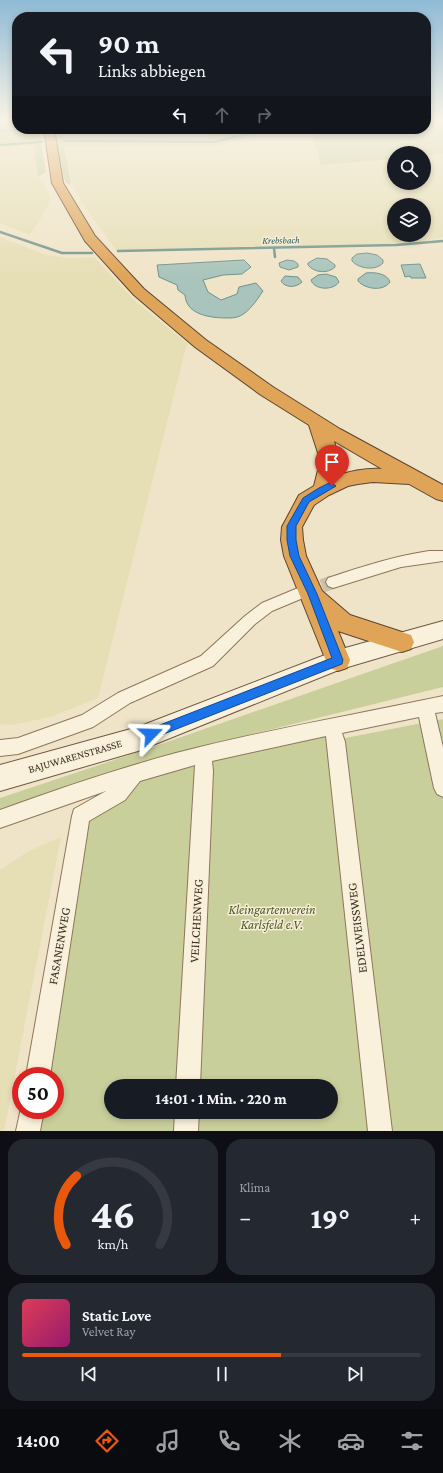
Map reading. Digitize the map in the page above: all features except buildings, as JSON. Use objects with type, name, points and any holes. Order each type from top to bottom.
[{"type":"highway","points":[[55,173],[63,195],[76,218],[101,251],[118,271],[159,310],[188,334],[234,368],[317,423],[443,494]]},
{"type":"highway","points":[[317,423],[328,448],[330,459],[329,471],[322,490]]},
{"type":"highway","points":[[338,660],[305,594],[295,556],[292,526],[306,500],[322,490],[342,481],[373,475],[391,475],[414,479]]},
{"type":"highway","points":[[305,594],[342,622],[365,631],[402,642]]},
{"type":"main road","name":"BAJUWARENSTRASSE","points":[[0,778],[138,739],[338,660],[443,630]]},
{"type":"street","points":[[333,582],[402,562],[434,556],[443,556]]},
{"type":"street","points":[[0,748],[18,746],[87,721],[124,698],[207,661],[250,620],[267,607],[305,594]]},
{"type":"street","points":[[0,819],[135,773],[202,755],[331,726],[443,704]]},
{"type":"street","points":[[426,708],[443,788]]},
{"type":"street","name":"EDELWEISSWEG","points":[[331,726],[336,742],[380,1131]]},
{"type":"street","name":"VEILCHENWEG","points":[[188,1079],[204,771],[202,755]]},
{"type":"street","name":"FASANENWEG","points":[[40,1067],[82,816],[119,794],[135,773]]},
{"type":"street","points":[[28,1131],[30,1119]]},
{"type":"street","points":[[186,1131],[187,1119]]},
{"type":"shaded area","points":[[0,173],[37,173],[38,177],[47,189],[51,201],[30,235],[0,223]]},
{"type":"shaded area","points":[[70,173],[387,173],[387,190],[431,190],[431,173],[443,173],[443,237],[431,240],[431,198],[387,198],[387,242],[422,242],[413,244],[116,250],[83,204],[74,187]]},
{"type":"shaded area","points":[[0,237],[46,255],[69,258],[94,257],[136,302],[187,343],[98,698],[51,717],[11,725],[0,724]]},
{"type":"shaded area","points":[[61,837],[16,1067],[12,1067],[12,1090],[4,1131],[0,1131],[0,870],[29,851]]},
{"type":"green space","points":[[37,173],[45,173],[38,177]]},
{"type":"green space","points":[[63,173],[69,173],[71,182],[70,185],[66,183]]},
{"type":"green space","points":[[443,646],[443,687],[148,760],[0,811],[0,798],[150,748]]},
{"type":"green space","name":"Kleingartenverein Karlsfeld e.V.","points":[[443,719],[443,1131],[17,1131],[19,1119],[64,1119],[64,1067],[29,1067],[74,811],[142,774],[337,729],[340,739]]},
{"type":"water","points":[[367,253],[377,255],[383,260],[383,263],[380,266],[368,268],[359,266],[352,261],[352,258],[357,254]]},
{"type":"water","points":[[317,258],[327,259],[335,265],[335,267],[325,272],[314,270],[308,265],[308,263]]},
{"type":"water","points":[[244,260],[251,267],[242,274],[223,275],[203,280],[208,292],[221,300],[237,294],[239,287],[256,283],[263,291],[247,311],[240,316],[232,318],[207,316],[195,311],[186,302],[185,295],[178,290],[177,285],[159,277],[157,265]]},
{"type":"water","points":[[287,260],[294,261],[298,264],[298,267],[289,270],[280,267],[279,263]]},
{"type":"water","points":[[420,264],[426,278],[411,278],[410,276],[405,277],[401,265]]},
{"type":"water","points":[[366,273],[383,275],[390,282],[379,288],[365,286],[358,281],[358,279]]},
{"type":"water","points":[[326,274],[336,277],[339,282],[333,287],[324,288],[316,286],[311,280],[318,275]]},
{"type":"water","points":[[285,276],[298,277],[302,282],[297,285],[285,285],[281,281]]},
{"type":"waterway","name":"Krebsbach","points":[[0,232],[62,253],[92,253]]},
{"type":"waterway","name":"Krebsbach","points":[[118,251],[396,245],[443,241]]},
{"type":"waterway","points":[[274,248],[275,257]]},
{"type":"tunnel","points":[[302,593],[333,582]]},
{"type":"route","points":[[151,734],[338,660],[295,556],[292,540],[292,526],[306,500],[322,490],[332,486]]}]
